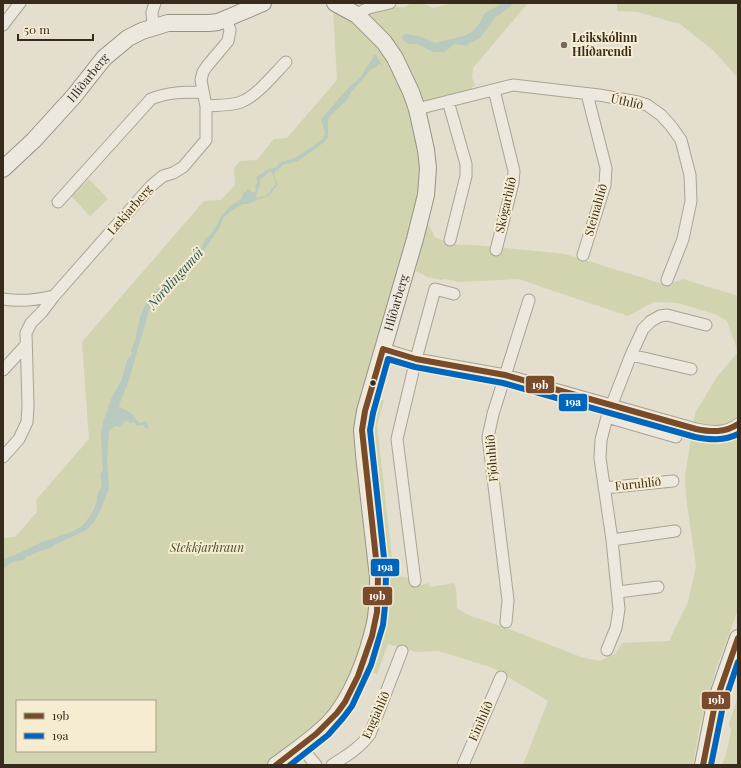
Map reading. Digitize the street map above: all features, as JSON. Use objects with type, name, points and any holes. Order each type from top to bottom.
[{"type":"street","points":[[3,25],[20,3]]},
{"type":"street","points":[[153,27],[152,12],[155,3]]},
{"type":"street","name":"Hlíðarberg","points":[[3,169],[34,140],[74,96],[104,58],[128,38],[153,27],[168,23],[209,23],[226,19],[263,3]]},
{"type":"street","name":"Hlíðarberg","points":[[276,765],[301,747],[328,724],[338,712],[359,671],[375,622],[378,577],[362,430],[365,411],[415,239],[426,195],[428,168],[417,109],[411,92],[395,58],[384,42],[357,16],[335,3]]},
{"type":"street","points":[[357,16],[363,10],[373,6],[390,3]]},
{"type":"street","name":"Lækjarberg","points":[[3,457],[18,439],[27,422],[26,333],[31,323],[150,186],[163,176],[173,173],[183,167],[206,140],[206,106],[201,80],[203,72],[228,41],[230,30],[226,19]]},
{"type":"street","points":[[206,106],[228,105],[242,102],[253,94],[286,62]]},
{"type":"street","name":"Úthlíð","points":[[417,109],[513,85],[638,102],[647,105],[662,115],[681,140],[690,175],[691,201],[683,239],[667,280]]},
{"type":"street","name":"Skógarhlíð","points":[[494,90],[514,171],[513,182],[496,250]]},
{"type":"street","points":[[58,202],[151,99],[168,94],[203,92]]},
{"type":"street","name":"Steinahlíð","points":[[583,255],[605,185],[606,168],[587,94]]},
{"type":"street","points":[[448,101],[466,164],[466,176],[450,240]]},
{"type":"street","points":[[415,581],[397,439],[416,359],[435,289],[454,294]]},
{"type":"street","points":[[3,299],[15,301],[36,300],[54,296]]},
{"type":"street","name":"Fjóluhlíð","points":[[506,622],[508,600],[488,437],[493,414],[530,300]]},
{"type":"street","name":"Furuhlíð","points":[[607,650],[616,628],[619,609],[612,540],[600,458],[601,440],[607,417],[631,355],[643,329],[651,321],[660,316],[667,315],[706,325]]},
{"type":"street","points":[[3,370],[26,346]]},
{"type":"street","points":[[383,349],[416,359],[505,375],[708,432],[728,430],[738,424]]},
{"type":"street","points":[[631,355],[691,369]]},
{"type":"street","points":[[607,417],[676,437]]},
{"type":"street","name":"Furuhlíð","points":[[604,488],[673,481]]},
{"type":"street","points":[[612,540],[675,532]]},
{"type":"street","points":[[618,592],[658,587]]},
{"type":"street","points":[[703,765],[715,704],[738,638]]},
{"type":"street","name":"Engjahlíð","points":[[332,765],[355,750],[370,734],[402,651]]},
{"type":"street","name":"Einihlíð","points":[[463,765],[501,677]]},
{"type":"street","points":[[301,747],[316,765]]},
{"type":"green space","name":"Stekkjarhraun","points":[[411,3],[423,3],[433,8],[452,3],[528,3],[473,68],[472,77],[475,86],[472,87],[472,89],[454,96],[422,103],[421,195],[358,417],[374,586],[364,646],[341,695],[330,713],[267,765],[3,765],[3,538],[15,537],[37,512],[36,500],[89,439],[82,342],[204,201],[221,200],[235,185],[234,168],[240,161],[257,160],[274,139],[287,138],[337,80],[333,10],[361,28],[366,14],[376,8],[405,7]]},
{"type":"green space","points":[[617,3],[738,3],[738,78],[714,51],[680,24],[638,12],[617,11]]},
{"type":"green space","points":[[89,179],[108,199],[90,216],[71,196]]},
{"type":"green space","points":[[426,220],[435,237],[451,244],[565,254],[660,283],[670,284],[683,279],[738,296],[738,352],[727,321],[715,314],[677,303],[654,302],[628,316],[518,279],[458,282],[428,277],[416,271]]},
{"type":"green space","points":[[738,352],[738,610],[716,669],[700,725],[693,765],[523,765],[548,701],[493,668],[439,651],[416,652],[388,644],[377,674],[366,670],[375,641],[370,443],[372,414],[375,400],[384,400],[377,424],[394,577],[406,577],[418,585],[428,583],[430,587],[454,583],[456,589],[457,608],[466,614],[581,657],[600,661],[616,653],[622,643],[669,641],[688,602],[696,566],[686,497],[685,476],[695,413],[717,377]]},
{"type":"green space","points":[[738,696],[738,765],[722,765],[726,755],[731,730],[729,724]]},
{"type":"water","points":[[503,3],[513,3],[509,8],[496,17],[479,39],[469,43],[467,46],[454,44],[445,52],[433,52],[417,44],[408,44],[403,40],[402,37],[405,34],[419,36],[436,43],[466,35],[473,31],[485,13]]},
{"type":"water","name":"Norðlingamói","points":[[374,55],[376,55],[382,65],[379,64],[370,70],[351,92],[348,99],[329,117],[328,137],[323,143],[298,161],[282,165],[275,172],[274,175],[278,184],[271,194],[249,204],[243,204],[223,218],[218,231],[196,261],[188,270],[175,279],[157,296],[150,307],[129,380],[119,405],[120,408],[132,414],[138,422],[141,423],[145,421],[149,427],[146,429],[143,425],[136,426],[135,423],[133,422],[131,424],[126,420],[120,427],[116,426],[109,430],[107,460],[109,488],[94,522],[85,531],[54,545],[51,548],[26,557],[24,560],[14,561],[3,568],[3,559],[78,528],[92,512],[96,504],[98,493],[102,487],[100,476],[103,468],[101,433],[103,422],[111,399],[122,379],[127,360],[132,354],[131,350],[135,341],[140,317],[147,301],[168,278],[195,258],[206,238],[212,234],[220,218],[230,206],[240,200],[244,192],[248,189],[252,192],[256,192],[255,186],[258,182],[256,177],[267,170],[277,167],[279,163],[297,157],[323,139],[325,133],[321,119],[350,86],[362,76]],"holes":[[[269,172],[272,172],[276,183],[274,187],[266,196],[256,198],[260,180]]]},
{"type":"transit line","name":"19b","points":[[276,765],[316,734],[337,713],[345,702],[358,676],[372,636],[377,612],[378,577],[362,430],[365,411],[383,349],[416,359],[505,375],[696,429],[718,431],[728,429],[738,424]]},
{"type":"transit line","name":"19a","points":[[290,765],[328,735],[352,706],[371,665],[383,625],[386,576],[370,430],[373,413],[388,359],[415,367],[503,383],[695,437],[717,439],[727,438],[738,434]]},
{"type":"transit line","name":"19b","points":[[703,765],[715,704],[738,638]]},
{"type":"transit line","name":"19a","points":[[711,765],[723,706],[738,662]]},
{"type":"place","name":"Leikskólinn Hlíðarendi","points":[[564,45]]}]
